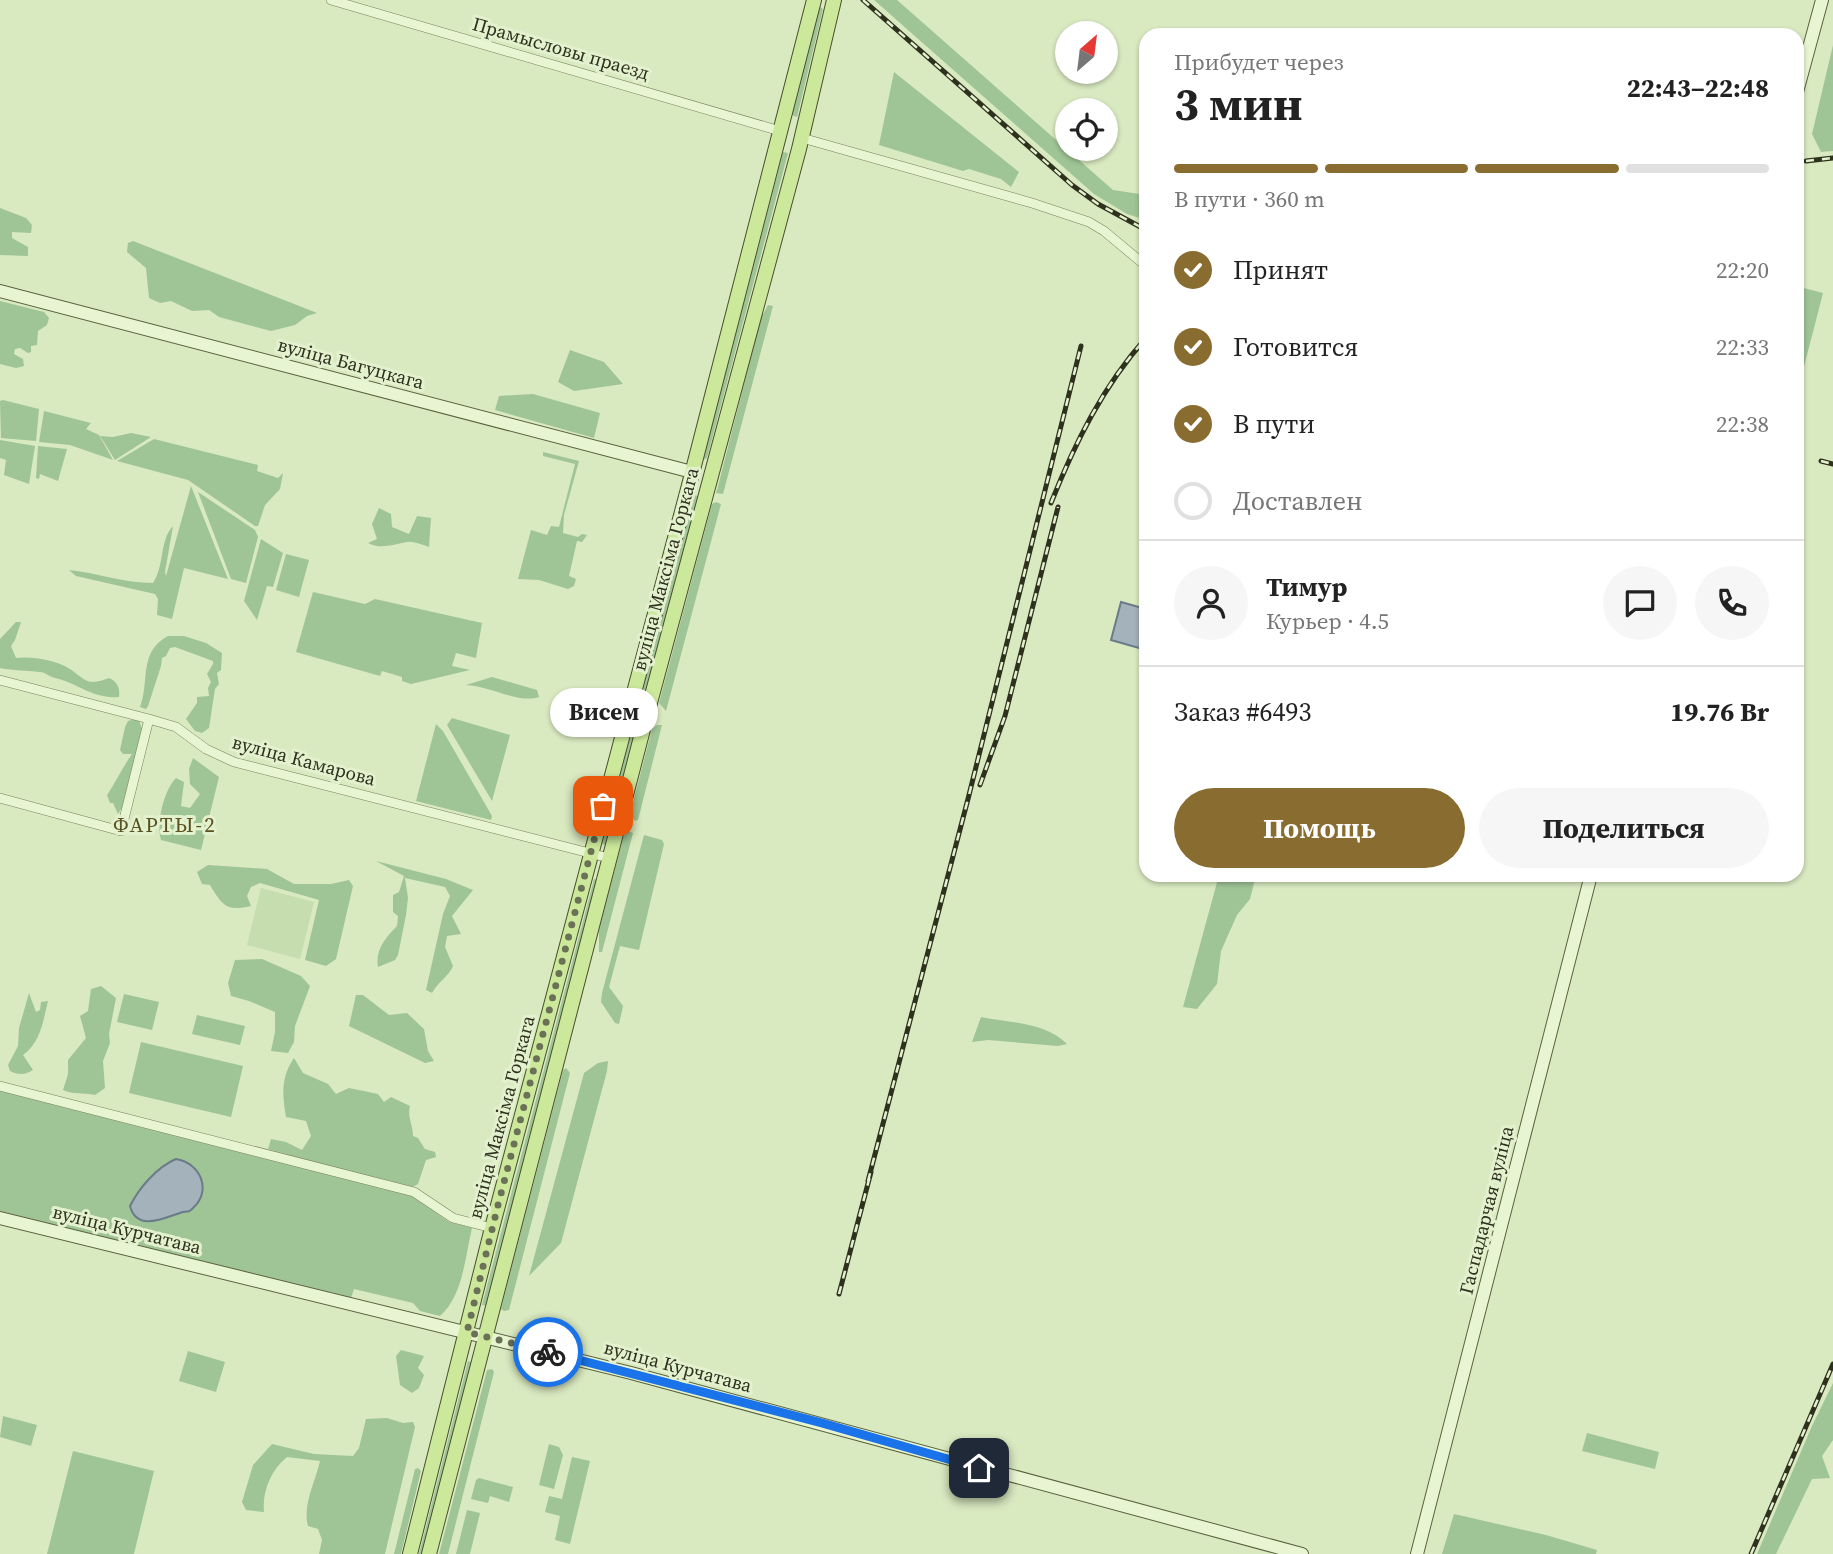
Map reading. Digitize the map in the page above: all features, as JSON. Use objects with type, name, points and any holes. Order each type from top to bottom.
[{"type":"main road","name":"вуліца Максіма Горкага","points":[[429,1554],[709,477],[802,138],[834,0]]},
{"type":"main road","points":[[1804,66],[1822,0]]},
{"type":"main road","name":"вуліца Максіма Горкага","points":[[410,1554],[492,1228],[814,1]]},
{"type":"main road","name":"вуліца Багуцкага","points":[[0,291],[692,472]]},
{"type":"main road","points":[[692,472],[709,477]]},
{"type":"main road","name":"Гаспадарчая вуліца","points":[[1417,1554],[1589,882]]},
{"type":"main road","name":"вуліца Курчатава","points":[[0,1218],[467,1332],[822,1423],[942,1458],[1302,1554]]},
{"type":"street","name":"Прамысловы праезд","points":[[331,0],[780,131]]},
{"type":"street","points":[[802,138],[995,192],[1089,222],[1139,260]]},
{"type":"street","name":"вуліца Камарова","points":[[0,680],[176,727],[206,749],[234,762],[610,858]]},
{"type":"street","points":[[0,798],[121,831],[149,719]]},
{"type":"street","points":[[0,1086],[414,1192],[453,1218],[492,1228]]},
{"type":"green space","points":[[874,0],[897,0],[1055,139],[1055,160]]},
{"type":"green space","points":[[819,6],[823,9],[797,117],[792,115]]},
{"type":"green space","points":[[1833,45],[1833,151],[1821,152],[1812,134]]},
{"type":"green space","points":[[894,72],[1019,172],[1011,187],[1001,179],[969,169],[963,171],[879,145]]},
{"type":"green space","points":[[783,152],[788,153],[707,458],[703,460]]},
{"type":"green space","points":[[1057,161],[1080,161],[1113,190],[1139,194],[1139,218],[1127,214],[1094,194]]},
{"type":"green space","points":[[0,208],[26,218],[32,225],[31,233],[12,232],[12,238],[28,247],[28,256],[0,255]]},
{"type":"green space","points":[[133,241],[317,313],[307,316],[295,325],[271,331],[219,317],[209,310],[192,311],[171,301],[160,303],[149,298],[146,268],[127,252],[128,243]]},
{"type":"green space","points":[[1804,288],[1823,293],[1804,367]]},
{"type":"green space","points":[[0,301],[44,312],[49,318],[47,325],[38,331],[37,345],[31,346],[31,352],[15,349],[14,354],[23,359],[24,366],[16,368],[0,364]]},
{"type":"green space","points":[[768,305],[773,306],[723,494],[716,493],[761,318]]},
{"type":"green space","points":[[570,350],[604,362],[623,384],[574,391],[558,382]]},
{"type":"green space","points":[[533,394],[600,413],[594,438],[495,410],[499,396]]},
{"type":"green space","points":[[0,401],[39,409],[36,441],[1,438]]},
{"type":"green space","points":[[44,411],[91,423],[86,429],[99,435],[113,460],[70,445],[39,442]]},
{"type":"green space","points":[[131,433],[151,437],[115,460],[100,436],[113,437]]},
{"type":"green space","points":[[154,439],[258,465],[257,471],[278,478],[283,473],[280,489],[265,505],[258,526],[188,480],[117,461]]},
{"type":"green space","points":[[0,440],[35,446],[29,484],[4,475],[6,460],[0,458]]},
{"type":"green space","points":[[38,446],[67,449],[58,481],[40,474],[39,479],[36,478]]},
{"type":"green space","points":[[543,452],[579,461],[564,515],[563,533],[578,537],[587,535],[582,542],[577,541],[569,576],[576,579],[574,586],[568,589],[539,580],[518,579],[531,530],[547,535],[551,526],[559,527],[575,464],[543,456]]},
{"type":"green space","points":[[191,486],[228,579],[184,568],[172,619],[157,615],[158,599],[155,594],[76,576],[69,570],[153,583],[166,539],[173,526],[166,576]]},
{"type":"green space","points":[[198,492],[255,530],[258,537],[246,583],[231,579]]},
{"type":"green space","points":[[693,495],[698,496],[607,844],[604,845],[602,843]]},
{"type":"green space","points":[[712,504],[721,504],[666,711],[659,703]]},
{"type":"green space","points":[[379,508],[391,514],[392,527],[409,534],[417,516],[431,518],[429,547],[409,542],[383,546],[368,543],[377,539],[372,524]]},
{"type":"green space","points":[[261,539],[283,553],[273,587],[267,586],[257,620],[244,601]]},
{"type":"green space","points":[[286,554],[309,560],[299,597],[276,590]]},
{"type":"green space","points":[[313,592],[365,604],[375,599],[482,623],[476,658],[456,653],[452,666],[470,670],[411,684],[402,681],[402,677],[382,671],[380,676],[296,652]]},
{"type":"green space","points":[[16,622],[21,622],[11,646],[16,658],[36,658],[58,663],[91,682],[109,678],[118,686],[119,697],[101,696],[42,672],[0,668],[0,639]]},
{"type":"green space","points":[[168,636],[184,636],[206,643],[222,653],[221,670],[217,673],[219,684],[215,689],[209,728],[202,733],[195,731],[186,719],[197,703],[197,697],[209,696],[208,688],[211,682],[207,674],[213,661],[175,647],[170,648],[162,658],[148,706],[146,709],[140,707],[146,668],[152,650]]},
{"type":"green space","points":[[492,677],[537,690],[539,697],[513,697],[466,685]]},
{"type":"green space","points":[[567,698],[584,700],[604,709],[599,720],[560,714],[552,705]]},
{"type":"green space","points":[[138,718],[144,734],[125,803],[118,814],[107,795],[132,754],[123,754],[120,750],[125,727],[128,721]]},
{"type":"green space","points":[[452,718],[510,735],[492,801],[447,725]]},
{"type":"green space","points":[[436,724],[443,731],[492,816],[491,820],[416,801]]},
{"type":"green space","points":[[662,725],[638,820],[635,821],[630,814],[652,729]]},
{"type":"green space","points":[[193,758],[219,777],[201,850],[161,840],[160,833],[160,816],[165,798],[176,778],[184,782],[181,806],[190,808],[200,794],[190,784],[189,769]]},
{"type":"green space","points":[[628,831],[633,833],[602,952],[599,952],[599,929],[624,835]]},
{"type":"green space","points":[[644,835],[662,840],[664,844],[639,950],[620,946],[609,987],[623,1006],[619,1024],[615,1023],[601,1002],[602,993]]},
{"type":"green space","points":[[376,861],[446,879],[473,890],[452,916],[461,934],[447,936],[445,947],[453,966],[432,993],[426,990],[443,914],[450,896],[445,887],[405,878],[408,898],[398,955],[395,960],[378,967],[382,945],[397,926],[398,916],[393,912],[393,895],[399,892],[404,876]]},
{"type":"green space","points":[[208,865],[267,869],[294,884],[331,884],[349,880],[353,886],[336,959],[326,966],[305,960],[319,900],[260,883],[251,887],[247,896],[251,906],[230,907],[218,898],[210,885],[202,884],[197,872]]},
{"type":"green space","points":[[594,879],[599,880],[488,1306],[482,1305]]},
{"type":"green space","points":[[1217,882],[1254,882],[1250,899],[1237,915],[1221,951],[1217,984],[1197,1009],[1183,1007]]},
{"type":"green space","points":[[261,888],[314,902],[300,959],[247,945]]},
{"type":"green space","points":[[262,959],[301,976],[310,986],[295,1026],[294,1042],[288,1053],[271,1051],[275,1012],[231,996],[228,983],[235,960]]},
{"type":"green space","points":[[101,986],[116,998],[109,1034],[110,1043],[103,1061],[105,1088],[95,1095],[67,1092],[63,1090],[68,1074],[68,1060],[86,1038],[80,1016],[88,1011],[91,989]]},
{"type":"green space","points":[[29,993],[36,1012],[40,1010],[41,1002],[48,1001],[38,1037],[23,1055],[33,1070],[19,1074],[10,1071],[8,1065],[18,1046],[19,1028]]},
{"type":"green space","points":[[124,994],[159,1002],[152,1030],[117,1022]]},
{"type":"green space","points":[[356,995],[363,995],[389,1015],[407,1013],[424,1029],[428,1051],[434,1061],[425,1063],[349,1026]]},
{"type":"green space","points":[[197,1015],[245,1026],[240,1045],[192,1034]]},
{"type":"green space","points":[[981,1017],[1038,1027],[1067,1044],[1058,1046],[988,1040],[972,1042]]},
{"type":"green space","points":[[141,1042],[243,1066],[231,1117],[129,1093]]},
{"type":"green space","points":[[294,1058],[303,1073],[328,1084],[336,1094],[349,1088],[378,1094],[384,1102],[391,1097],[410,1106],[413,1136],[418,1138],[425,1149],[435,1152],[436,1157],[426,1160],[418,1184],[409,1189],[268,1149],[271,1139],[286,1142],[302,1150],[311,1136],[306,1121],[286,1117],[284,1086]]},
{"type":"green space","points":[[608,1061],[561,1243],[529,1276],[584,1073],[598,1063]]},
{"type":"green space","points":[[566,1068],[570,1073],[509,1310],[504,1311],[501,1309],[505,1293],[563,1070]]},
{"type":"green space","points":[[0,1089],[409,1194],[449,1222],[472,1228],[454,1298],[440,1316],[420,1311],[413,1303],[354,1289],[351,1298],[0,1211]]},
{"type":"green space","points":[[401,1350],[424,1356],[418,1368],[424,1375],[419,1388],[412,1393],[400,1385],[396,1356]]},
{"type":"green space","points":[[188,1351],[225,1362],[216,1392],[179,1381]]},
{"type":"green space","points":[[468,1361],[473,1363],[424,1554],[419,1554]]},
{"type":"green space","points":[[492,1369],[494,1372],[448,1554],[439,1554],[487,1370]]},
{"type":"green space","points":[[1833,1383],[1833,1440],[1822,1456],[1830,1478],[1812,1479],[1776,1554],[1757,1554],[1812,1426]]},
{"type":"green space","points":[[3,1416],[37,1425],[31,1446],[0,1437]]},
{"type":"green space","points":[[387,1418],[403,1423],[413,1422],[415,1427],[385,1554],[319,1554],[322,1540],[318,1529],[308,1526],[307,1510],[320,1461],[287,1457],[276,1468],[269,1482],[264,1496],[264,1512],[246,1510],[242,1502],[253,1465],[272,1444],[314,1454],[353,1456],[359,1448],[366,1419]]},
{"type":"green space","points":[[1587,1433],[1659,1452],[1655,1469],[1582,1451]]},
{"type":"green space","points":[[549,1444],[559,1447],[563,1455],[554,1489],[539,1485]]},
{"type":"green space","points":[[73,1451],[154,1471],[134,1554],[47,1554]]},
{"type":"green space","points":[[572,1457],[590,1461],[570,1544],[555,1540],[560,1516],[545,1512],[549,1496],[562,1499]]},
{"type":"green space","points":[[415,1469],[421,1471],[401,1554],[394,1554]]},
{"type":"green space","points":[[479,1478],[513,1487],[509,1502],[490,1496],[488,1503],[471,1499]]},
{"type":"green space","points":[[467,1510],[480,1513],[470,1554],[456,1554]]},
{"type":"green space","points":[[1454,1514],[1546,1535],[1597,1550],[1596,1554],[1442,1554]]},
{"type":"shaded area","points":[[1121,602],[1139,607],[1139,648],[1111,640]]},
{"type":"shaded area","points":[[176,1159],[192,1166],[201,1179],[203,1186],[199,1201],[189,1211],[153,1221],[139,1219],[130,1206],[134,1199],[155,1173]]},
{"type":"railway","points":[[863,0],[1072,185],[1098,204],[1139,226]]},
{"type":"railway","points":[[1806,161],[1833,158]]},
{"type":"railway","points":[[868,1181],[968,799],[1081,346]]},
{"type":"railway","points":[[1051,503],[1091,416],[1116,376],[1139,346]]},
{"type":"railway","points":[[1821,461],[1833,464]]},
{"type":"railway","points":[[980,785],[1005,716],[1058,507]]},
{"type":"railway","points":[[839,1294],[871,1172]]},
{"type":"railway","points":[[1751,1554],[1833,1364]]},
{"type":"way so far","points":[[548,1352],[467,1332],[538,1048],[603,806]]},
{"type":"place","name":"Висем","points":[[603,806]]},
{"type":"district","name":"ФАРТЫ-2","points":[[165,825]]},
{"type":"route","points":[[548,1352],[822,1423],[979,1468]]}]
